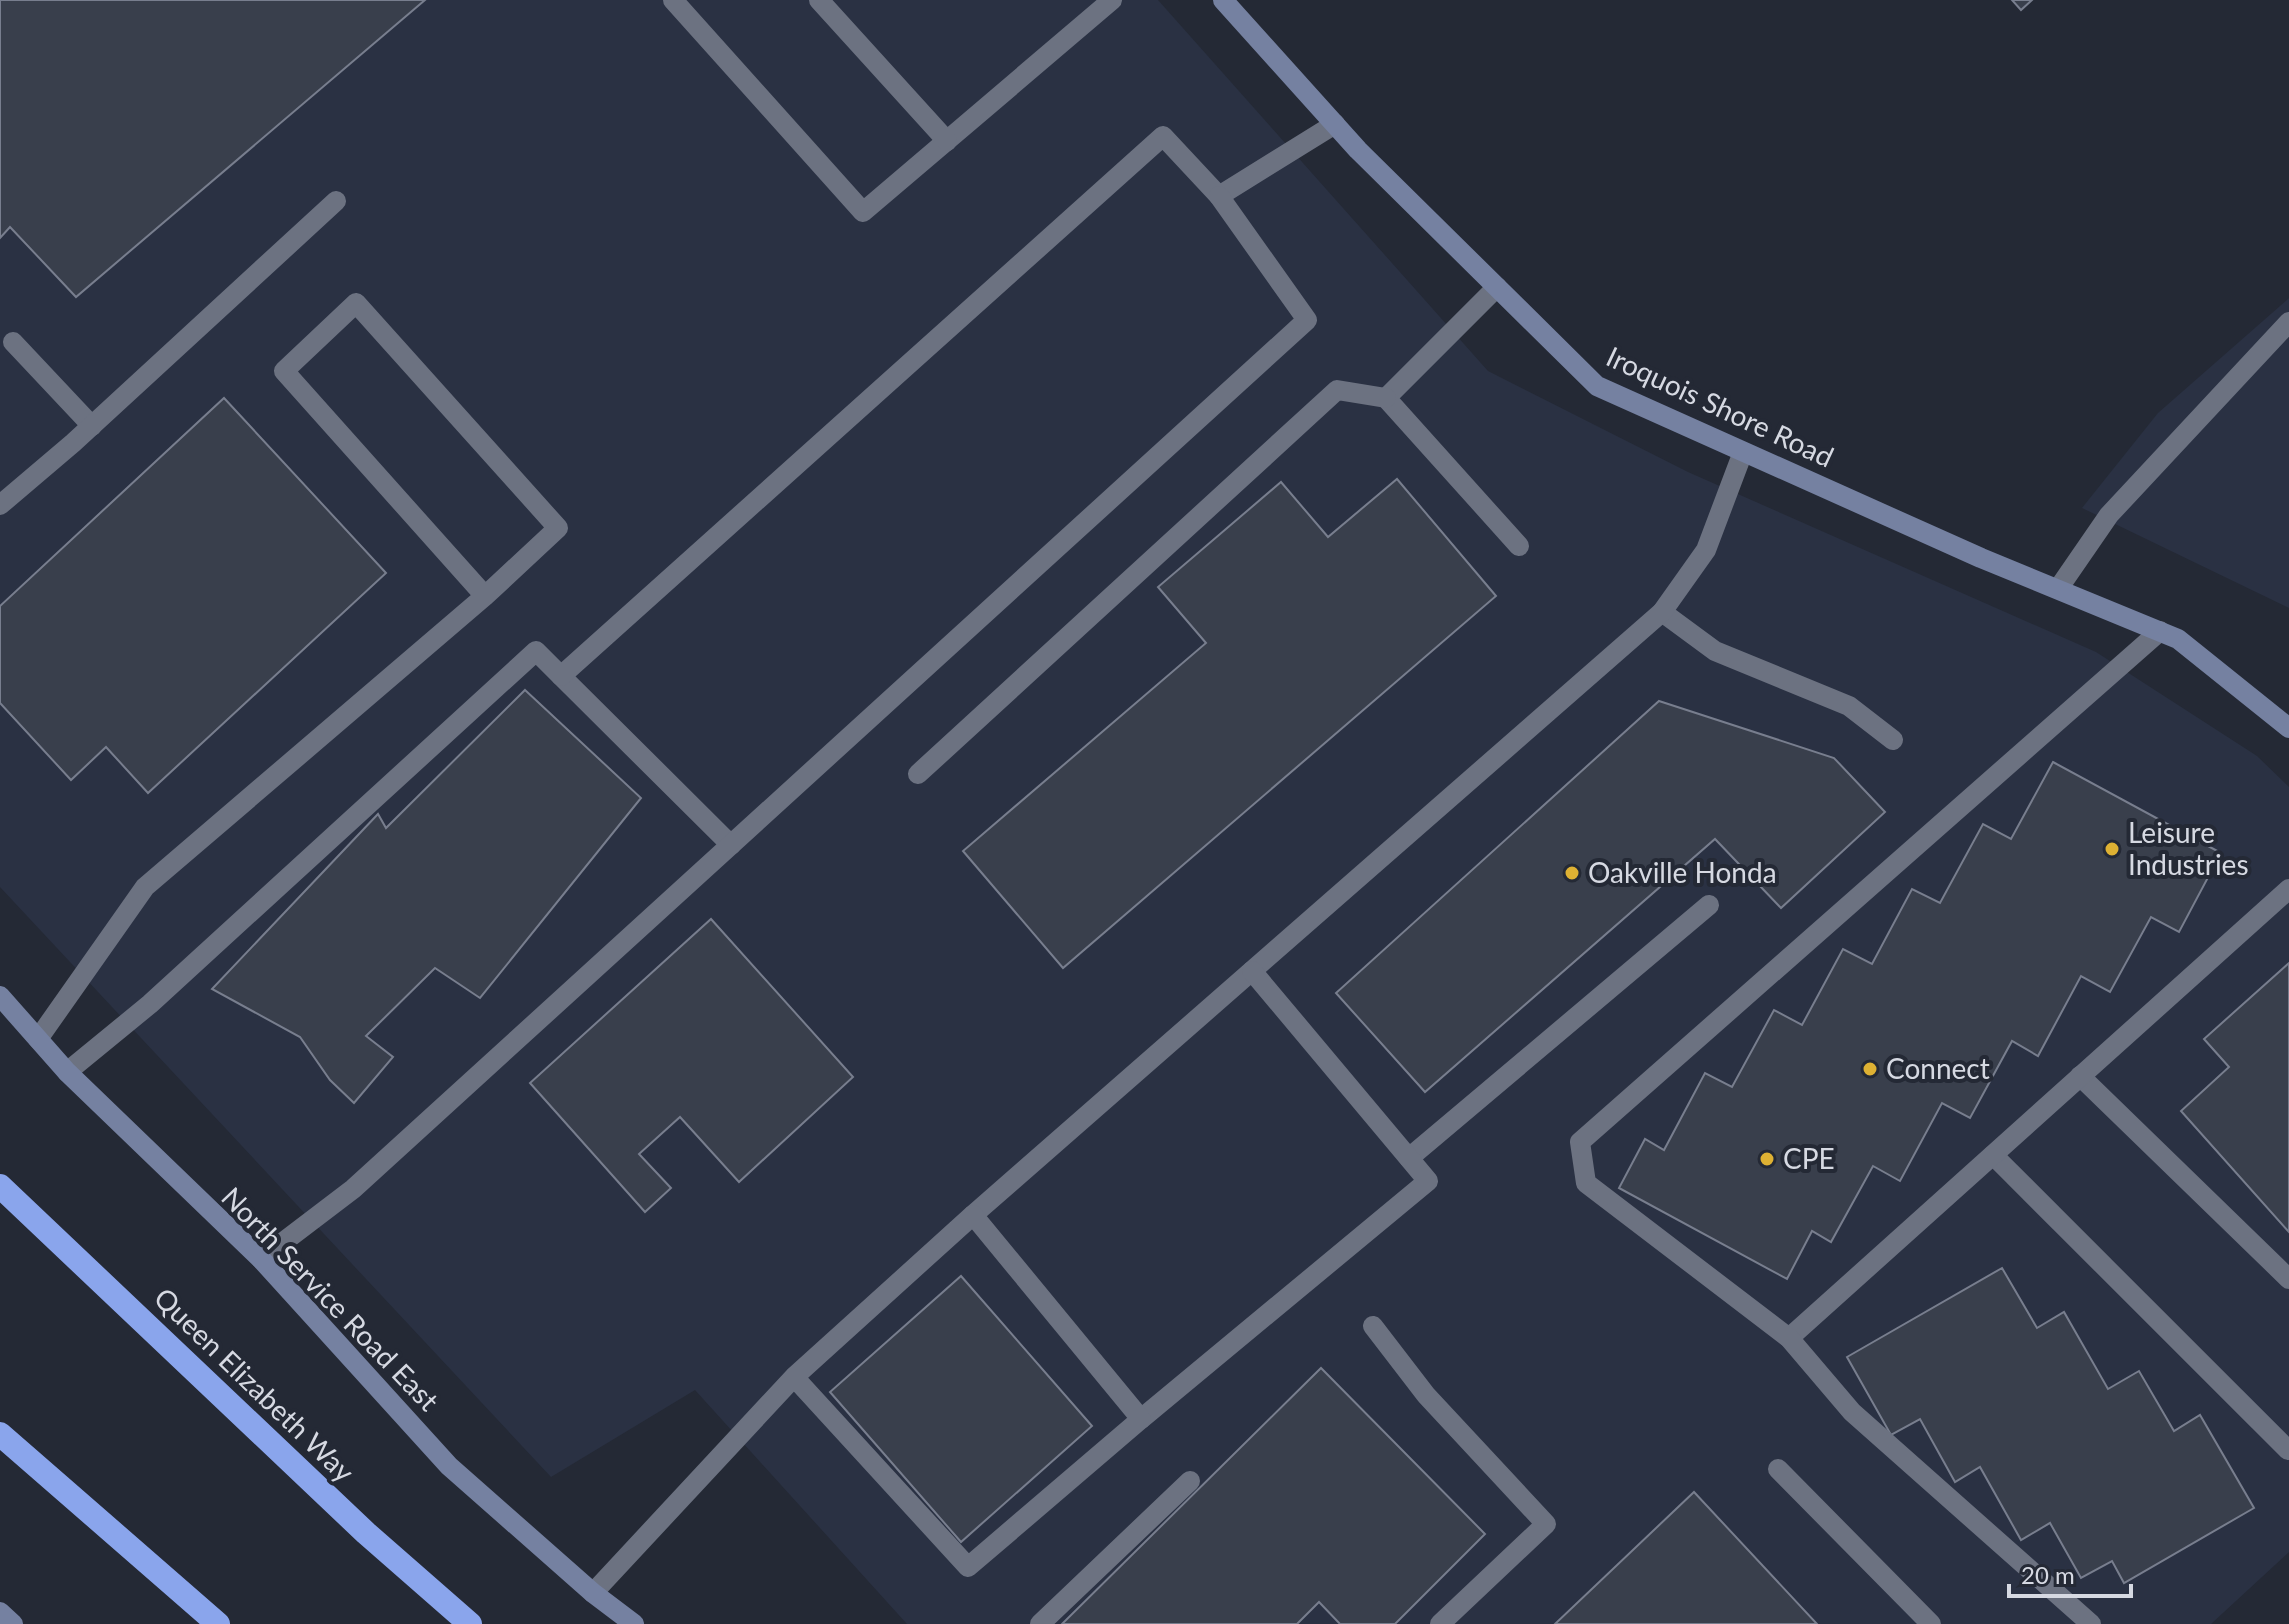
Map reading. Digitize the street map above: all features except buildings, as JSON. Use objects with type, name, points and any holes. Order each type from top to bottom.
[{"type":"highway","name":"Queen Elizabeth Way","points":[[0,1186],[366,1533],[470,1624]]},
{"type":"highway","points":[[0,1434],[218,1624]]},
{"type":"main road","name":"Iroquois Shore Road","points":[[1223,0],[1335,124],[1597,386],[2178,639],[2289,728]]},
{"type":"main road","name":"North Service Road East","points":[[0,996],[67,1072],[261,1259],[449,1466],[593,1593],[634,1624]]},
{"type":"main road","points":[[0,1612],[13,1624]]},
{"type":"lane","points":[[673,0],[863,212],[1112,0]]},
{"type":"lane","points":[[819,0],[947,141]]},
{"type":"lane","points":[[1219,196],[1335,124]]},
{"type":"lane","points":[[261,1259],[353,1189],[1307,320],[1219,196],[1163,136],[561,676]]},
{"type":"lane","points":[[0,505],[92,426],[336,201]]},
{"type":"lane","points":[[1386,398],[1497,287]]},
{"type":"lane","points":[[38,1039],[145,887],[485,596],[558,528],[356,303],[284,371],[485,596]]},
{"type":"lane","points":[[2058,589],[2109,515],[2289,322]]},
{"type":"lane","points":[[13,342],[92,426]]},
{"type":"lane","points":[[918,774],[1337,390],[1386,398],[1519,546]]},
{"type":"lane","points":[[593,1593],[794,1377],[973,1215],[1662,612],[1706,550],[1743,452]]},
{"type":"lane","points":[[1662,612],[1715,651],[1849,706],[1893,740]]},
{"type":"lane","points":[[2091,1624],[1852,1412],[1789,1338],[1586,1183],[1580,1142],[2160,631]]},
{"type":"lane","points":[[67,1072],[150,1004],[536,651],[731,845]]},
{"type":"lane","points":[[1789,1338],[2289,889]]},
{"type":"lane","points":[[1409,1158],[1709,905]]},
{"type":"lane","points":[[794,1377],[968,1567],[1428,1181],[1252,971]]},
{"type":"lane","points":[[2080,1076],[2289,1279]]},
{"type":"lane","points":[[1993,1155],[2288,1450]]},
{"type":"lane","points":[[973,1215],[1141,1419]]},
{"type":"lane","points":[[1373,1326],[1426,1395],[1546,1524],[1440,1624]]},
{"type":"lane","points":[[1778,1469],[1931,1624]]},
{"type":"lane","points":[[1040,1624],[1190,1481]]},
{"type":"shaded area","points":[[0,0],[1158,0],[1488,371],[1688,472],[2096,652],[2257,756],[2289,787],[2289,1552],[2211,1624],[907,1624],[695,1390],[551,1477],[0,887]]},
{"type":"shaded area","points":[[2289,298],[2289,608],[2082,508],[2158,413]]},
{"type":"place","name":"Leisure Industries","points":[[2112,849]]},
{"type":"place","name":"Oakville Honda","points":[[1572,873]]},
{"type":"place","name":"Connect","points":[[1870,1069]]},
{"type":"place","name":"CPE","points":[[1767,1159]]}]
